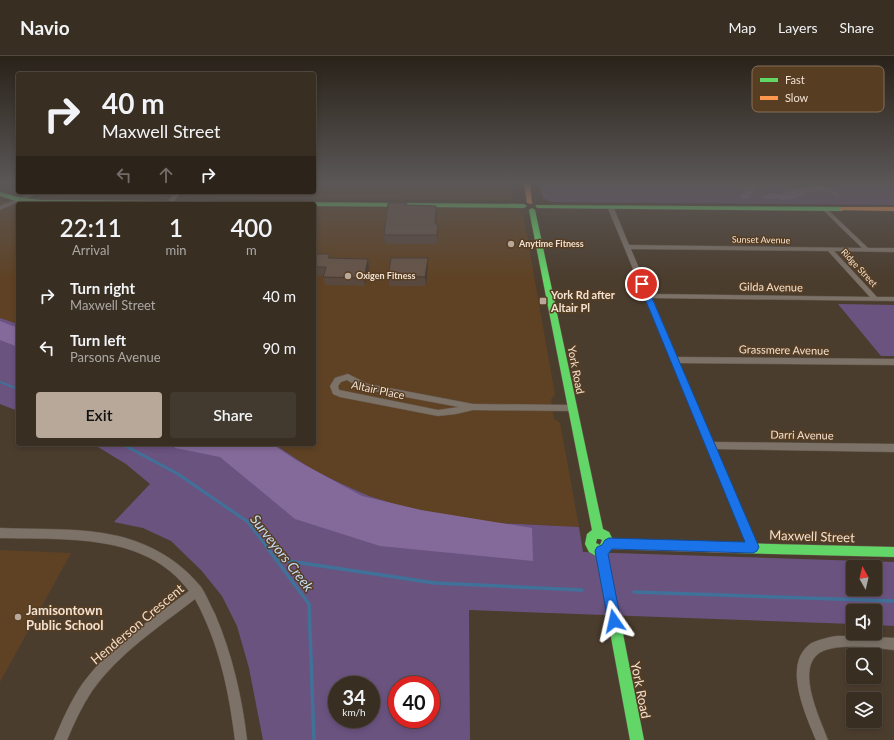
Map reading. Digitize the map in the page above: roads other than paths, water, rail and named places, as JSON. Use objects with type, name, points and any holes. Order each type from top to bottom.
[{"type":"street","name":"York Road","points":[[533,215],[571,408],[598,534]]},
{"type":"street","points":[[614,215],[753,547]]},
{"type":"street","points":[[831,215],[866,250]]},
{"type":"street","name":"Sunset Avenue","points":[[627,247],[894,250]]},
{"type":"street","name":"Ridge Street","points":[[829,249],[875,298]]},
{"type":"street","name":"Gilda Avenue","points":[[648,296],[894,299]]},
{"type":"street","name":"Grassmere Avenue","points":[[675,360],[894,362]]},
{"type":"street","name":"Altair Place","points":[[473,407],[438,413],[340,394],[336,392],[334,386],[338,380],[348,377],[361,385],[368,387],[473,407],[571,408]]},
{"type":"street","name":"Darri Avenue","points":[[710,446],[894,448]]},
{"type":"street","points":[[0,533],[96,537],[130,544],[149,551],[167,562],[183,576],[196,591],[211,616],[232,684],[241,740]]},
{"type":"street","points":[[598,534],[605,537],[609,544],[605,550],[601,551],[593,548],[590,542],[592,536],[598,534]]},
{"type":"street","name":"Maxwell Street","points":[[609,544],[894,552]]},
{"type":"street","name":"York Road","points":[[601,551],[637,740]]},
{"type":"street","name":"Henderson Crescent","points":[[60,740],[81,697],[102,670],[146,631],[196,591]]},
{"type":"street","points":[[822,740],[803,687],[803,672],[807,658],[816,648],[828,643],[894,644]]},
{"type":"waterway","name":"Surveyors Creek","points":[[0,382],[16,388]]},
{"type":"waterway","name":"Surveyors Creek","points":[[126,446],[178,474],[248,522],[267,547]]},
{"type":"waterway","name":"Surveyors Creek","points":[[266,546],[276,559]]},
{"type":"waterway","points":[[276,559],[435,583],[582,590]]},
{"type":"waterway","name":"Surveyors Creek","points":[[276,559],[309,604],[314,740]]},
{"type":"waterway","points":[[634,592],[894,601]]},
{"type":"place","name":"Anytime Fitness","points":[[511,244]]},
{"type":"place","name":"Oxigen Fitness","points":[[348,276]]},
{"type":"place","name":"York Rd after Altair Pl","points":[[543,301]]},
{"type":"place","name":"Jamisontown Public School","points":[[18,617]]}]
